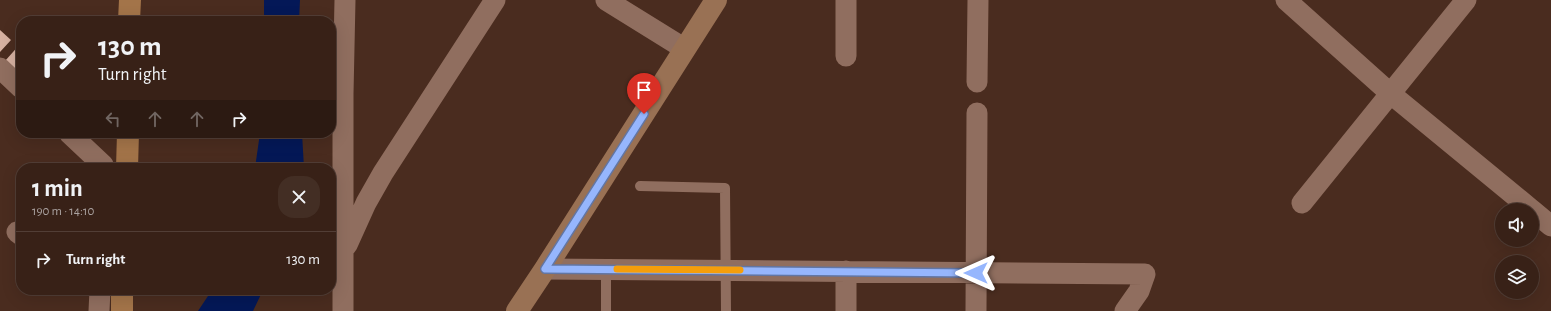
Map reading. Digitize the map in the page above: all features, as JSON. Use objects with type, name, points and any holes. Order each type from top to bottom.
[{"type":"main road","points":[[130,0],[130,16]]},
{"type":"main road","points":[[127,163],[128,138]]},
{"type":"main road","points":[[122,295],[122,311]]},
{"type":"street","points":[[344,311],[343,94],[345,0]]},
{"type":"street","points":[[344,251],[366,203],[383,172],[495,0]]},
{"type":"street","points":[[606,0],[685,49]]},
{"type":"street","points":[[517,311],[716,0]]},
{"type":"street","points":[[846,0],[846,56]]},
{"type":"street","points":[[977,82],[978,0]]},
{"type":"street","points":[[1286,0],[1391,94],[1523,203]]},
{"type":"street","points":[[1302,203],[1466,0]]},
{"type":"street","points":[[0,68],[16,83]]},
{"type":"street","points":[[976,113],[976,311]]},
{"type":"street","points":[[74,138],[101,163]]},
{"type":"street","points":[[1539,216],[1551,226]]},
{"type":"street","points":[[545,269],[1145,274],[1140,291],[1125,311]]},
{"type":"street","points":[[846,271],[846,311]]},
{"type":"lane","points":[[640,186],[725,188],[726,311]]},
{"type":"lane","points":[[606,269],[606,311]]},
{"type":"shaded area","points":[[264,0],[300,0],[299,16],[264,16]]},
{"type":"shaded area","points":[[259,138],[302,138],[304,163],[256,163]]},
{"type":"shaded area","points":[[209,295],[261,295],[253,311],[198,311]]},
{"type":"building","points":[[0,30],[11,40],[0,52]]},
{"type":"building","points":[[16,49],[16,71],[5,61]]},
{"type":"slow traffic","points":[[617,269],[740,270]]},
{"type":"route","points":[[644,114],[545,269],[976,273]]}]
